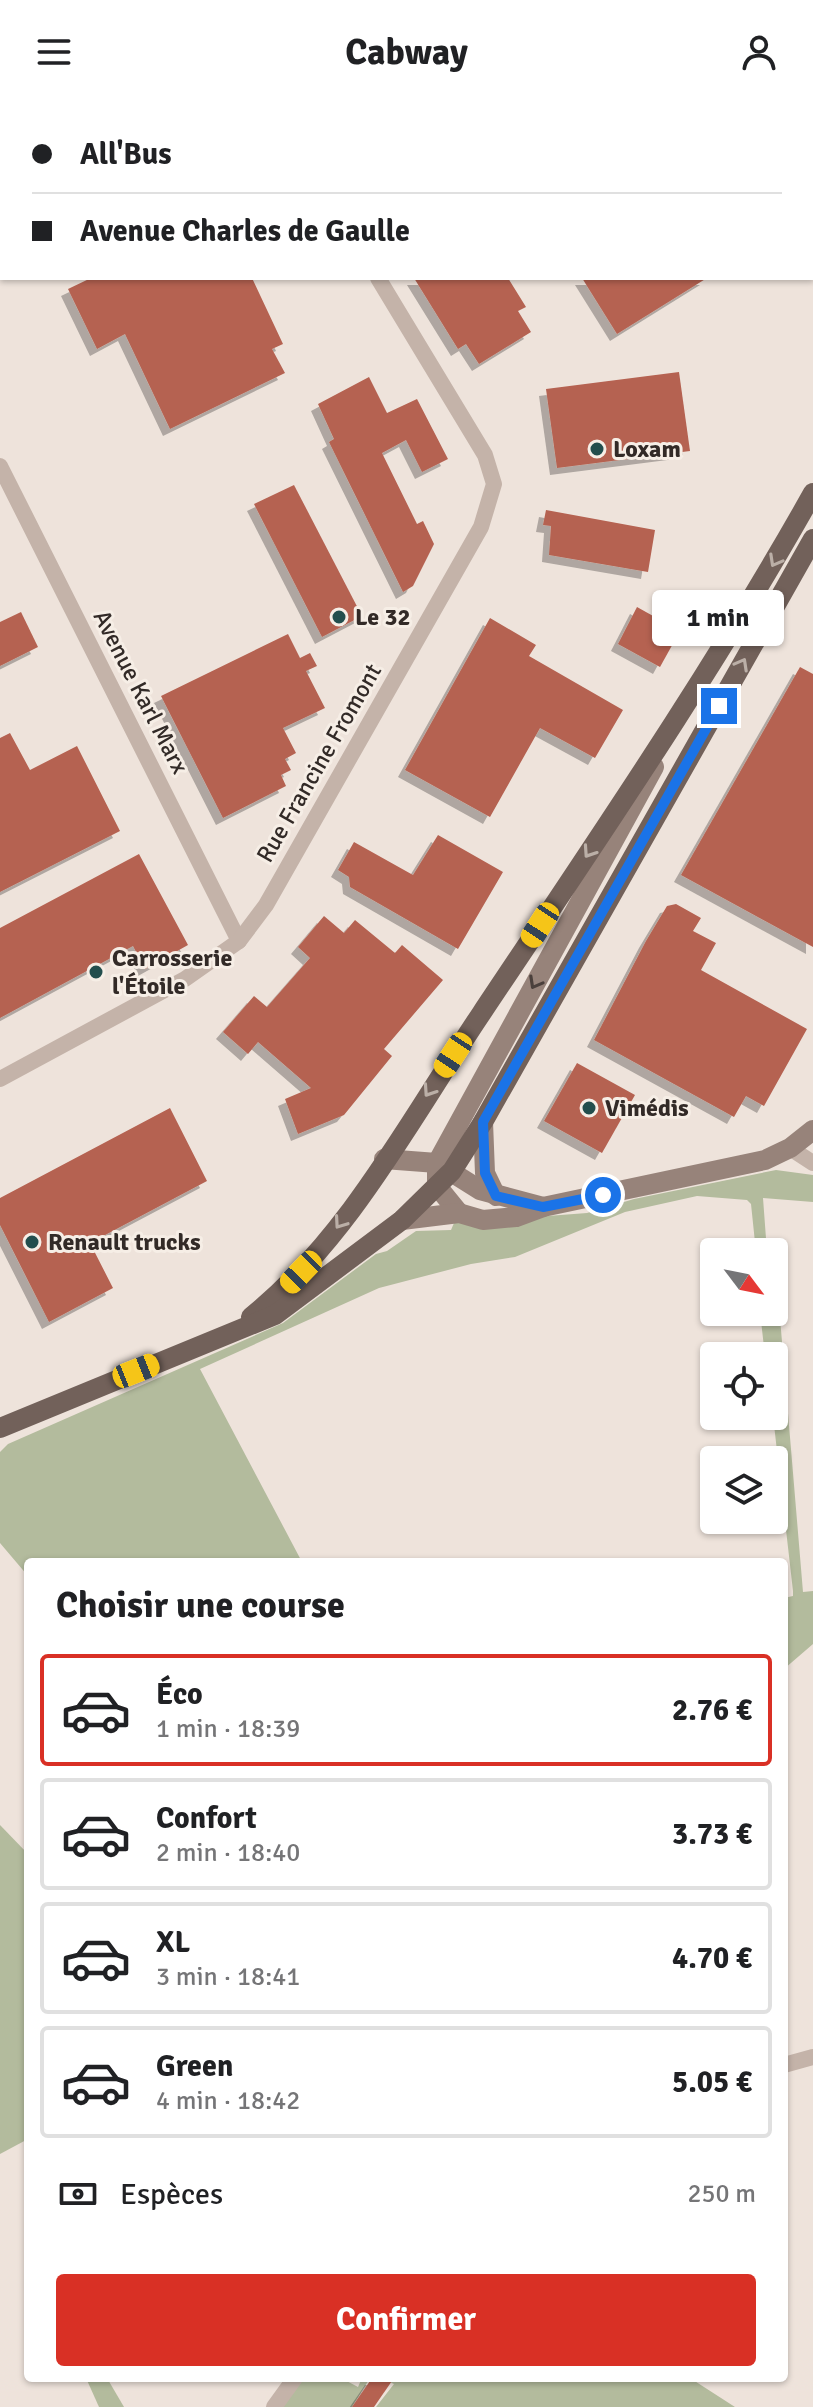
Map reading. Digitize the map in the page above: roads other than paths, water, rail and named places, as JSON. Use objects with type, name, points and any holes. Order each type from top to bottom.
[{"type":"main road","points":[[235,1330],[280,1294],[321,1250],[384,1159],[679,717],[761,585],[813,493]]},
{"type":"main road","points":[[0,1428],[275,1315],[402,1220],[483,1122],[813,539]]},
{"type":"street","name":"Rue Francine Fromont","points":[[0,1079],[185,979],[239,941],[266,905],[481,527],[494,484],[485,455],[379,280]]},
{"type":"street","name":"Avenue Karl Marx","points":[[0,466],[239,941]]},
{"type":"street","points":[[442,1173],[679,717]]},
{"type":"street","points":[[483,1122],[485,1173],[496,1196]]},
{"type":"street","points":[[402,1220],[459,1213],[483,1220],[516,1217],[543,1207],[765,1160],[790,1148],[813,1130]]},
{"type":"street","points":[[790,1148],[813,1163]]},
{"type":"street","points":[[384,1159],[442,1173],[496,1196],[543,1207]]},
{"type":"street","points":[[442,1173],[459,1213]]},
{"type":"street","points":[[788,2064],[813,2057]]},
{"type":"street","points":[[274,2407],[292,2382]]},
{"type":"place","name":"Loxam","points":[[597,449]]},
{"type":"place","name":"Le 32","points":[[339,617]]},
{"type":"place","name":"Carrosserie l'Étoile","points":[[96,972]]},
{"type":"place","name":"Vimédis","points":[[589,1108]]},
{"type":"place","name":"Renault trucks","points":[[32,1242]]}]
